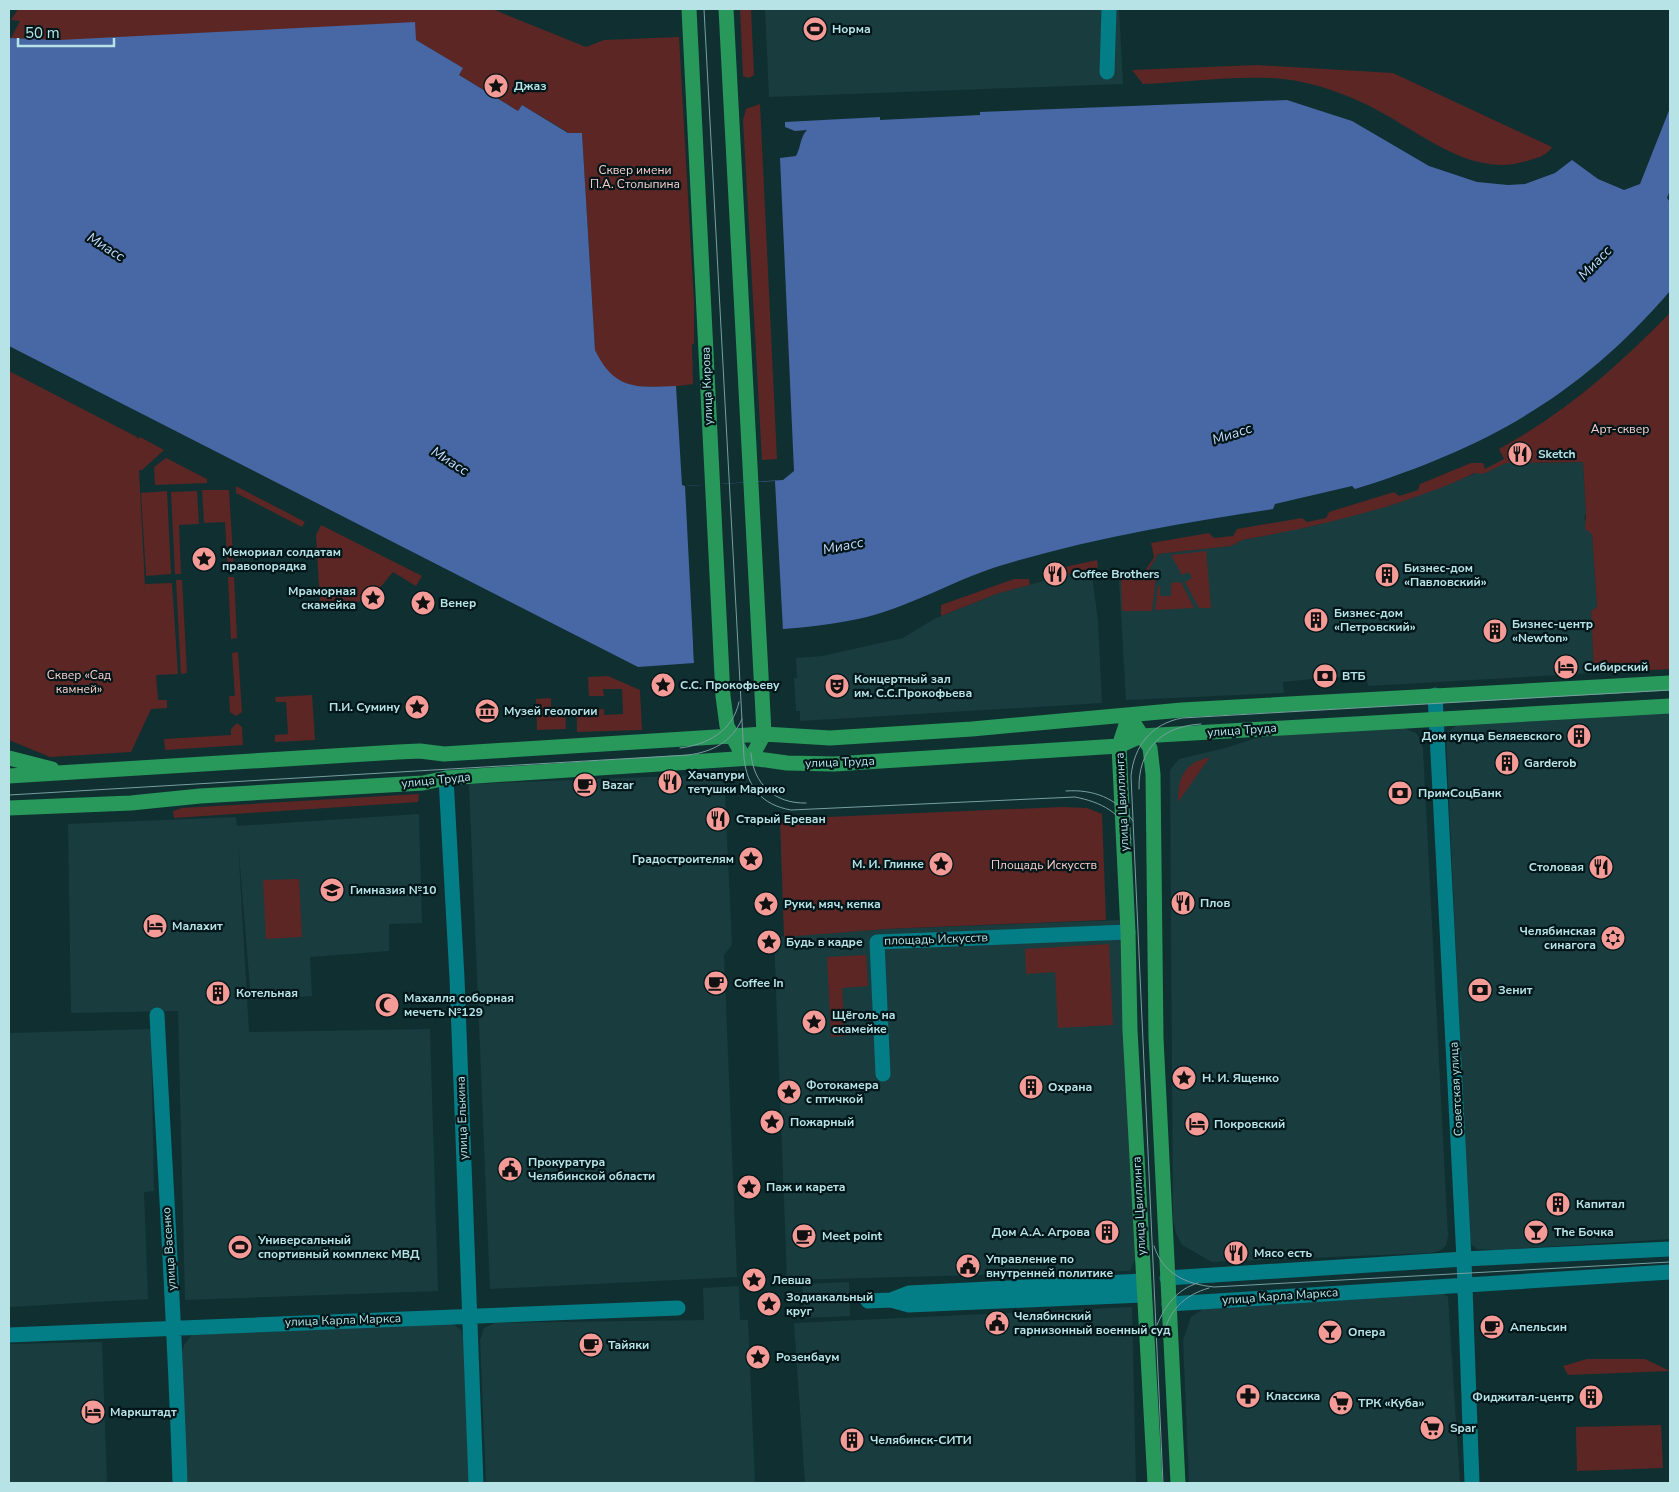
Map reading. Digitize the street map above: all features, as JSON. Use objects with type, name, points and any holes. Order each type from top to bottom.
[{"type":"main road","name":"улица Кирова","points":[[689,9],[721,661],[727,726],[747,758]]},
{"type":"main road","points":[[726,9],[764,734],[747,758]]},
{"type":"main road","name":"улица Труда","points":[[9,776],[420,751],[444,754],[732,735],[764,734],[830,738],[1435,695],[1670,682]]},
{"type":"main road","name":"улица Труда","points":[[9,808],[156,802],[200,796],[422,783],[446,778],[747,758],[787,763],[834,764],[1119,746],[1141,736],[1670,706]]},
{"type":"main road","name":"улица Цвиллинга","points":[[1129,716],[1150,748],[1153,774],[1156,1038],[1178,1483]]},
{"type":"main road","name":"улица Цвиллинга","points":[[1129,716],[1119,746],[1128,932],[1130,1030],[1155,1483]]},
{"type":"main road","name":"улица Елькина","points":[[444,754],[446,778]]},
{"type":"main road","points":[[9,758],[63,772]]},
{"type":"main road","name":"улица Карла Маркса","points":[[1143,1288],[1168,1278]]},
{"type":"main road","name":"улица Карла Маркса","points":[[1143,1288],[1169,1304]]},
{"type":"street","points":[[1107,72],[1109,9]]},
{"type":"street","name":"Советская улица","points":[[1435,695],[1464,1259],[1472,1483]]},
{"type":"street","name":"улица Елькина","points":[[446,778],[457,978],[476,1483]]},
{"type":"street","name":"площадь Искусств","points":[[883,1074],[877,942],[1128,932]]},
{"type":"street","name":"улица Васенко","points":[[158,1015],[180,1483]]},
{"type":"street","name":"улица Карла Маркса","points":[[1168,1278],[1464,1259],[1670,1249]]},
{"type":"street","name":"улица Карла Маркса","points":[[1169,1304],[1670,1272]]},
{"type":"street","name":"улица Карла Маркса","points":[[868,1301],[892,1300],[909,1305],[1143,1288]]},
{"type":"street","name":"улица Карла Маркса","points":[[9,1335],[678,1308]]},
{"type":"shaded area","points":[[765,9],[1119,9],[1123,84],[769,97]]},
{"type":"shaded area","points":[[1535,458],[1535,463],[1583,462],[1586,513],[1584,518],[1592,534],[1597,607],[1591,611],[1594,673],[1368,686],[1366,677],[1332,677],[1283,682],[1284,693],[1126,700],[1119,579],[1146,575],[1158,554],[1231,546],[1242,540],[1321,524],[1402,501],[1472,475],[1505,459]]},
{"type":"shaded area","points":[[1091,568],[1098,621],[1102,703],[800,721],[800,711],[796,711],[794,678],[797,678],[796,658],[822,656],[903,638],[934,619],[999,593]]},
{"type":"shaded area","points":[[1670,712],[1670,1239],[1497,1250],[1477,1249],[1471,1244],[1469,1234],[1446,737],[1449,731],[1458,724]]},
{"type":"shaded area","points":[[1404,728],[1416,733],[1423,749],[1448,1236],[1446,1246],[1439,1251],[1430,1253],[1212,1262],[1182,1245],[1176,1233],[1173,1219],[1170,770],[1179,759],[1225,748],[1259,737]]},
{"type":"shaded area","points":[[724,774],[732,945],[724,955],[737,1277],[490,1289],[469,784]]},
{"type":"shaded area","points":[[419,814],[422,923],[389,924],[389,951],[310,957],[312,996],[251,1000],[238,842],[249,1032],[430,1029],[438,1291],[185,1300],[178,1011],[71,1013],[68,824],[236,817],[237,826]]},
{"type":"shaded area","points":[[1120,920],[1136,1258],[1130,1271],[787,1280],[774,937],[885,929]]},
{"type":"shaded area","points":[[151,1029],[154,1191],[144,1192],[148,1299],[9,1307],[9,1033]]},
{"type":"shaded area","points":[[849,1282],[850,1316],[804,1318],[802,1284]]},
{"type":"shaded area","points":[[739,1286],[740,1320],[748,1320],[755,1483],[486,1483],[480,1340],[484,1328],[495,1323],[704,1320],[703,1288]]},
{"type":"shaded area","name":"ТРК «Куба»","points":[[1441,1292],[1448,1297],[1460,1483],[1189,1483],[1183,1340],[1191,1317],[1209,1305]]},
{"type":"shaded area","points":[[1132,1307],[1136,1483],[805,1483],[794,1323]]},
{"type":"shaded area","points":[[452,1323],[461,1330],[464,1339],[470,1483],[187,1483],[182,1352],[184,1345],[192,1335]]},
{"type":"shaded area","points":[[102,1342],[107,1483],[9,1483],[9,1344]]},
{"type":"green space","name":"Сквер имени П.А. Столыпина","points":[[18,9],[492,9],[586,47],[604,40],[679,37],[694,304],[693,384],[658,388],[634,386],[613,376],[604,368],[595,350],[582,133],[569,133],[522,105],[518,111],[459,75],[462,68],[416,40],[50,40],[11,38],[20,21],[11,20]]},
{"type":"green space","points":[[740,9],[751,9],[754,75],[749,78],[743,76]]},
{"type":"green space","points":[[1256,65],[1393,73],[1552,147],[1540,157],[1530,160],[1509,165],[1489,164],[1450,152],[1368,106],[1341,93],[1311,84],[1284,79],[1224,78],[1143,84],[1132,70]]},
{"type":"green space","points":[[760,104],[777,459],[762,460],[743,120],[746,109]]},
{"type":"green space","name":"Арт-сквер","points":[[1670,313],[1670,669],[1594,673],[1591,611],[1597,607],[1592,534],[1585,529],[1583,462],[1506,463],[1483,474],[1475,473],[1419,496],[1331,522],[1242,540],[1231,546],[1158,554],[1146,575],[1142,576],[1154,557],[1151,543],[1209,533],[1214,538],[1233,536],[1237,529],[1302,518],[1307,522],[1326,518],[1329,512],[1394,492],[1399,496],[1418,490],[1420,484],[1471,463],[1483,463],[1485,469],[1504,459],[1499,449],[1546,420],[1590,387],[1631,352]]},
{"type":"green space","name":"Сквер «Сад камней»","points":[[9,371],[137,437],[137,439],[140,437],[164,450],[142,470],[139,470],[146,606],[145,584],[172,583],[178,674],[156,675],[158,700],[167,700],[167,708],[151,709],[131,752],[50,757],[9,740]]},
{"type":"green space","points":[[166,458],[207,479],[207,483],[155,485],[154,467]]},
{"type":"green space","points":[[236,486],[305,522],[302,527],[236,493]]},
{"type":"green space","points":[[202,490],[229,490],[234,571],[228,571],[225,522],[204,523]]},
{"type":"green space","points":[[167,491],[171,574],[146,576],[141,493]]},
{"type":"green space","points":[[197,491],[199,524],[179,525],[181,574],[175,574],[171,492]]},
{"type":"green space","points":[[321,525],[422,576],[416,586],[393,572],[369,601],[320,604],[316,535]]},
{"type":"green space","points":[[1206,551],[1211,608],[1199,608],[1185,582],[1192,578],[1189,572],[1182,575],[1171,555]]},
{"type":"green space","points":[[1097,560],[1098,567],[1094,570],[1091,568],[1062,576],[1061,572],[1065,567]]},
{"type":"green space","points":[[228,577],[234,577],[237,638],[231,639]]},
{"type":"green space","points":[[1156,578],[1152,611],[1122,611],[1121,580]]},
{"type":"green space","points":[[1014,579],[1029,579],[1030,585],[999,593],[941,616],[941,605]]},
{"type":"green space","points":[[176,580],[182,580],[187,673],[181,674]]},
{"type":"green space","points":[[1181,582],[1194,608],[1155,610],[1158,586],[1160,586],[1160,596],[1171,596],[1171,583]]},
{"type":"green space","points":[[238,652],[242,712],[236,716],[230,712],[229,696],[235,696],[232,653]]},
{"type":"green space","points":[[671,675],[673,694],[654,695],[652,677]]},
{"type":"green space","points":[[608,676],[640,690],[642,730],[577,732],[577,713],[585,713],[586,710],[604,709],[604,715],[623,714],[622,689],[603,689],[604,696],[589,696],[588,677]]},
{"type":"green space","points":[[312,695],[315,740],[275,742],[275,735],[288,734],[286,702],[276,702],[275,697]]},
{"type":"green space","points":[[551,698],[551,709],[565,708],[566,729],[537,730],[536,699]]},
{"type":"green space","points":[[237,723],[242,727],[243,745],[165,750],[164,739],[231,735],[231,729]]},
{"type":"green space","points":[[1210,757],[1178,802],[1179,785],[1184,772],[1194,763]]},
{"type":"green space","points":[[419,794],[418,802],[174,818],[173,811],[182,808]]},
{"type":"green space","name":"Площадь Искусств","points":[[1062,807],[1087,808],[1102,814],[1106,920],[885,929],[784,937],[780,819]]},
{"type":"green space","points":[[299,879],[302,937],[266,939],[263,880]]},
{"type":"green space","points":[[1109,944],[1113,1025],[1058,1028],[1055,972],[1026,974],[1025,949]]},
{"type":"green space","points":[[866,955],[868,986],[842,988],[845,1036],[831,1037],[827,957]]},
{"type":"green space","points":[[1587,1359],[1645,1359],[1670,1371],[1568,1375],[1563,1366]]},
{"type":"green space","points":[[1661,1425],[1663,1468],[1577,1471],[1576,1427]]},
{"type":"water","name":"Миасс","points":[[415,22],[416,40],[463,68],[459,75],[518,111],[522,105],[568,133],[582,133],[595,350],[610,373],[628,384],[650,387],[676,386],[682,485],[685,486],[783,480],[794,471],[780,158],[796,156],[807,130],[795,131],[785,127],[785,122],[880,117],[880,120],[980,115],[980,112],[1287,100],[1352,121],[1429,166],[1477,182],[1508,185],[1525,184],[1555,173],[1572,160],[1598,179],[1624,190],[1640,184],[1670,108],[1670,190],[1667,198],[1670,202],[1670,291],[1636,328],[1565,389],[1528,414],[1489,436],[1447,456],[1402,473],[1355,489],[1352,486],[1275,504],[1273,509],[1133,533],[1030,557],[979,573],[876,615],[838,623],[797,628],[693,634],[694,663],[638,667],[9,346],[9,38],[59,40]]},
{"type":"pier","points":[[775,481],[783,631],[696,637],[697,663],[694,663],[685,486]]},
{"type":"tram line","points":[[704,9],[744,758],[753,786],[764,799],[781,808],[791,810],[1075,797],[1102,805],[1116,815],[1131,839]]},
{"type":"tram line","points":[[1163,1483],[1131,776],[1140,746],[1161,725],[1182,718],[1670,690]]},
{"type":"tram line","points":[[680,748],[700,744],[725,729],[736,712],[739,702]]},
{"type":"tram line","points":[[9,795],[688,755],[713,748],[727,740],[742,719]]},
{"type":"tram line","points":[[1139,789],[1143,762],[1155,742],[1175,729],[1201,724]]},
{"type":"tram line","points":[[751,753],[756,774],[768,790],[785,800],[806,803]]},
{"type":"tram line","points":[[1066,791],[1086,792],[1104,797],[1120,806],[1133,821]]},
{"type":"tram line","points":[[1154,1246],[1163,1264],[1177,1276],[1204,1286],[1214,1287],[1670,1262]]},
{"type":"tram line","points":[[1157,1325],[1173,1299],[1184,1289],[1198,1283]]},
{"type":"tram line","points":[[1163,1337],[1169,1319],[1178,1305],[1192,1295],[1209,1288]]},
{"type":"place","name":"Норма","points":[[815,29]]},
{"type":"place","name":"Джаз","points":[[496,86]]},
{"type":"place","name":"Sketch","points":[[1520,454]]},
{"type":"place","name":"Мемориал солдатам правопорядка","points":[[204,559]]},
{"type":"place","name":"Coffee Brothers","points":[[1055,574]]},
{"type":"place","name":"Бизнес-дом «Павловский»","points":[[1387,575]]},
{"type":"place","name":"Мраморная скамейка","points":[[373,598]]},
{"type":"place","name":"Венер","points":[[423,603]]},
{"type":"place","name":"Бизнес-дом «Петровский»","points":[[1316,620]]},
{"type":"place","name":"Бизнес-центр «Newton»","points":[[1495,631]]},
{"type":"place","name":"Сибирский","points":[[1566,667]]},
{"type":"place","name":"ВТБ","points":[[1325,676]]},
{"type":"place","name":"С.С. Прокофьеву","points":[[663,685]]},
{"type":"place","name":"Концертный зал им. С.С.Прокофьева","points":[[837,686]]},
{"type":"place","name":"П.И. Сумину","points":[[417,707]]},
{"type":"place","name":"Музей геологии","points":[[487,711]]},
{"type":"place","name":"Дом купца Беляевского","points":[[1579,736]]},
{"type":"place","name":"Garderob","points":[[1507,763]]},
{"type":"place","name":"Хачапури тетушки Марико","points":[[670,782]]},
{"type":"place","name":"Bazar","points":[[585,785]]},
{"type":"place","name":"ПримСоцБанк","points":[[1400,793]]},
{"type":"place","name":"Старый Ереван","points":[[718,819]]},
{"type":"place","name":"Градостроителям","points":[[751,859]]},
{"type":"place","name":"М. И. Глинке","points":[[941,864]]},
{"type":"place","name":"Столовая","points":[[1601,867]]},
{"type":"place","name":"Гимназия №10","points":[[332,890]]},
{"type":"place","name":"Плов","points":[[1183,903]]},
{"type":"place","name":"Руки, мяч, кепка","points":[[766,904]]},
{"type":"place","name":"Малахит","points":[[155,926]]},
{"type":"place","name":"Челябинская синагога","points":[[1613,938]]},
{"type":"place","name":"Будь в кадре","points":[[769,942]]},
{"type":"place","name":"Coffee In","points":[[716,983]]},
{"type":"place","name":"Зенит","points":[[1480,990]]},
{"type":"place","name":"Котельная","points":[[218,993]]},
{"type":"place","name":"Махалля соборная мечеть №129","points":[[387,1005]]},
{"type":"place","name":"Щёголь на скамейке","points":[[814,1022]]},
{"type":"place","name":"Н. И. Ященко","points":[[1184,1078]]},
{"type":"place","name":"Охрана","points":[[1031,1087]]},
{"type":"place","name":"Фотокамера с птичкой","points":[[789,1092]]},
{"type":"place","name":"Пожарный","points":[[772,1122]]},
{"type":"place","name":"Покровский","points":[[1197,1124]]},
{"type":"place","name":"Прокуратура Челябинской области","points":[[510,1169]]},
{"type":"place","name":"Паж и карета","points":[[749,1187]]},
{"type":"place","name":"Капитал","points":[[1558,1204]]},
{"type":"place","name":"Дом А.А. Агрова","points":[[1107,1232]]},
{"type":"place","name":"The Бочка","points":[[1536,1232]]},
{"type":"place","name":"Meet point","points":[[804,1236]]},
{"type":"place","name":"Универсальный спортивный комплекс МВД","points":[[240,1247]]},
{"type":"place","name":"Мясо есть","points":[[1236,1253]]},
{"type":"place","name":"Управление по внутренней политике","points":[[968,1266]]},
{"type":"place","name":"Левша","points":[[754,1280]]},
{"type":"place","name":"Зодиакальный круг","points":[[769,1304]]},
{"type":"place","name":"Челябинский гарнизонный военный суд","points":[[997,1323]]},
{"type":"place","name":"Апельсин","points":[[1492,1327]]},
{"type":"place","name":"Опера","points":[[1330,1332]]},
{"type":"place","name":"Тайяки","points":[[591,1345]]},
{"type":"place","name":"Розенбаум","points":[[758,1357]]},
{"type":"place","name":"Классика","points":[[1248,1396]]},
{"type":"place","name":"Фиджитал-центр","points":[[1591,1397]]},
{"type":"place","name":"ТРК «Куба»","points":[[1341,1403]]},
{"type":"place","name":"Маркштадт","points":[[93,1412]]},
{"type":"place","name":"Spar","points":[[1432,1428]]},
{"type":"place","name":"Челябинск-СИТИ","points":[[852,1440]]}]
